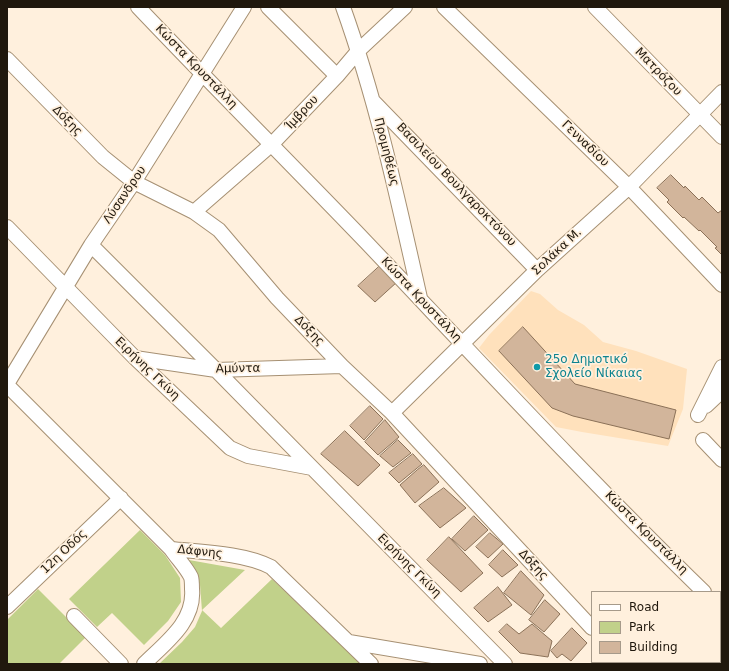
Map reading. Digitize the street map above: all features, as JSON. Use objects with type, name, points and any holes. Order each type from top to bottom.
[{"type":"street","name":"Κώστα Κρυστάλλη","points":[[138,7],[272,144],[461,344],[644,533],[703,591]]},
{"type":"street","name":"Λύσανδρου","points":[[7,385],[66,289],[91,245],[134,182],[244,7]]},
{"type":"street","points":[[268,7],[337,76]]},
{"type":"street","name":"Προμηθέως","points":[[343,7],[359,50],[373,101],[420,300]]},
{"type":"street","name":"Ίμβρου","points":[[194,212],[272,144],[337,76],[359,50],[405,7]]},
{"type":"street","name":"Γενναδίου","points":[[444,7],[629,186],[722,285]]},
{"type":"street","name":"Ματρόζου","points":[[594,7],[722,137]]},
{"type":"street","name":"Δόξης","points":[[7,59],[103,157],[134,182],[194,212],[219,230],[278,298],[342,366],[392,413],[591,627]]},
{"type":"street","name":"Σολάκα Μ.","points":[[392,413],[537,270],[629,186],[722,92]]},
{"type":"street","name":"Βασιλείου Βουλγαροκτόνου","points":[[373,101],[537,270]]},
{"type":"street","name":"Ειρήνης Γκίνη","points":[[7,227],[135,358],[230,448],[248,456],[312,468]]},
{"type":"street","name":"Ειρήνης Γκίνη","points":[[91,245],[505,664]]},
{"type":"street","name":"Αμύντα","points":[[135,358],[216,370],[342,366]]},
{"type":"street","points":[[722,367],[698,415],[722,391]]},
{"type":"street","name":"Δάφνης","points":[[7,385],[171,549],[244,557],[261,561],[271,567],[371,664]]},
{"type":"street","points":[[703,440],[722,460]]},
{"type":"street","name":"12η Οδός","points":[[7,607],[121,498]]},
{"type":"street","points":[[144,664],[186,621],[191,607],[191,578],[171,549]]},
{"type":"street","points":[[74,616],[121,664]]},
{"type":"street","points":[[349,642],[480,664]]},
{"type":"shaded area","points":[[531,291],[540,294],[558,310],[584,325],[603,342],[636,351],[687,369],[683,409],[668,446],[556,427],[479,348],[489,335]]},
{"type":"green space","points":[[140,530],[165,555],[180,578],[181,602],[168,621],[144,645],[112,613],[97,627],[69,599]]},
{"type":"green space","points":[[189,560],[245,570],[202,610],[221,628],[272,579],[361,664],[159,664],[195,627],[202,611],[200,585]]},
{"type":"green space","points":[[38,589],[86,637],[59,664],[7,664],[7,620]]},
{"type":"building","points":[[671,175],[699,200],[702,197],[718,213],[722,210],[722,255],[715,248],[717,247],[700,230],[699,231],[684,217],[683,218],[667,202],[669,200],[657,188]]},
{"type":"building","points":[[381,265],[397,282],[375,302],[358,286]]},
{"type":"building","name":"25o Δημοτικό Σχολείο Νίκαιας","points":[[523,327],[575,384],[676,410],[669,439],[573,416],[552,408],[499,351]]},
{"type":"building","points":[[370,406],[383,419],[364,440],[350,426]]},
{"type":"building","points":[[385,420],[399,437],[378,455],[365,442]]},
{"type":"building","points":[[345,431],[380,465],[358,486],[321,454]]},
{"type":"building","points":[[398,440],[411,453],[393,467],[380,456]]},
{"type":"building","points":[[413,454],[422,464],[399,483],[389,473]]},
{"type":"building","points":[[424,465],[439,482],[415,503],[400,485]]},
{"type":"building","points":[[444,488],[466,508],[440,528],[419,506]]},
{"type":"building","points":[[474,516],[488,530],[465,551],[452,539]]},
{"type":"building","points":[[490,533],[503,544],[488,558],[476,547]]},
{"type":"building","points":[[449,537],[483,573],[461,592],[427,560]]},
{"type":"building","points":[[503,550],[518,565],[502,577],[489,565]]},
{"type":"building","points":[[521,571],[544,595],[531,615],[504,593]]},
{"type":"building","points":[[498,587],[512,605],[488,622],[474,608]]},
{"type":"building","points":[[545,600],[560,614],[544,632],[529,620]]},
{"type":"building","points":[[507,624],[519,634],[532,624],[552,641],[548,657],[520,653],[499,632]]},
{"type":"building","points":[[572,628],[587,643],[571,661],[562,654],[557,658],[551,651]]},
{"type":"place","name":"25o Δημοτικό Σχολείο Νίκαιας","points":[[537,367]]}]
